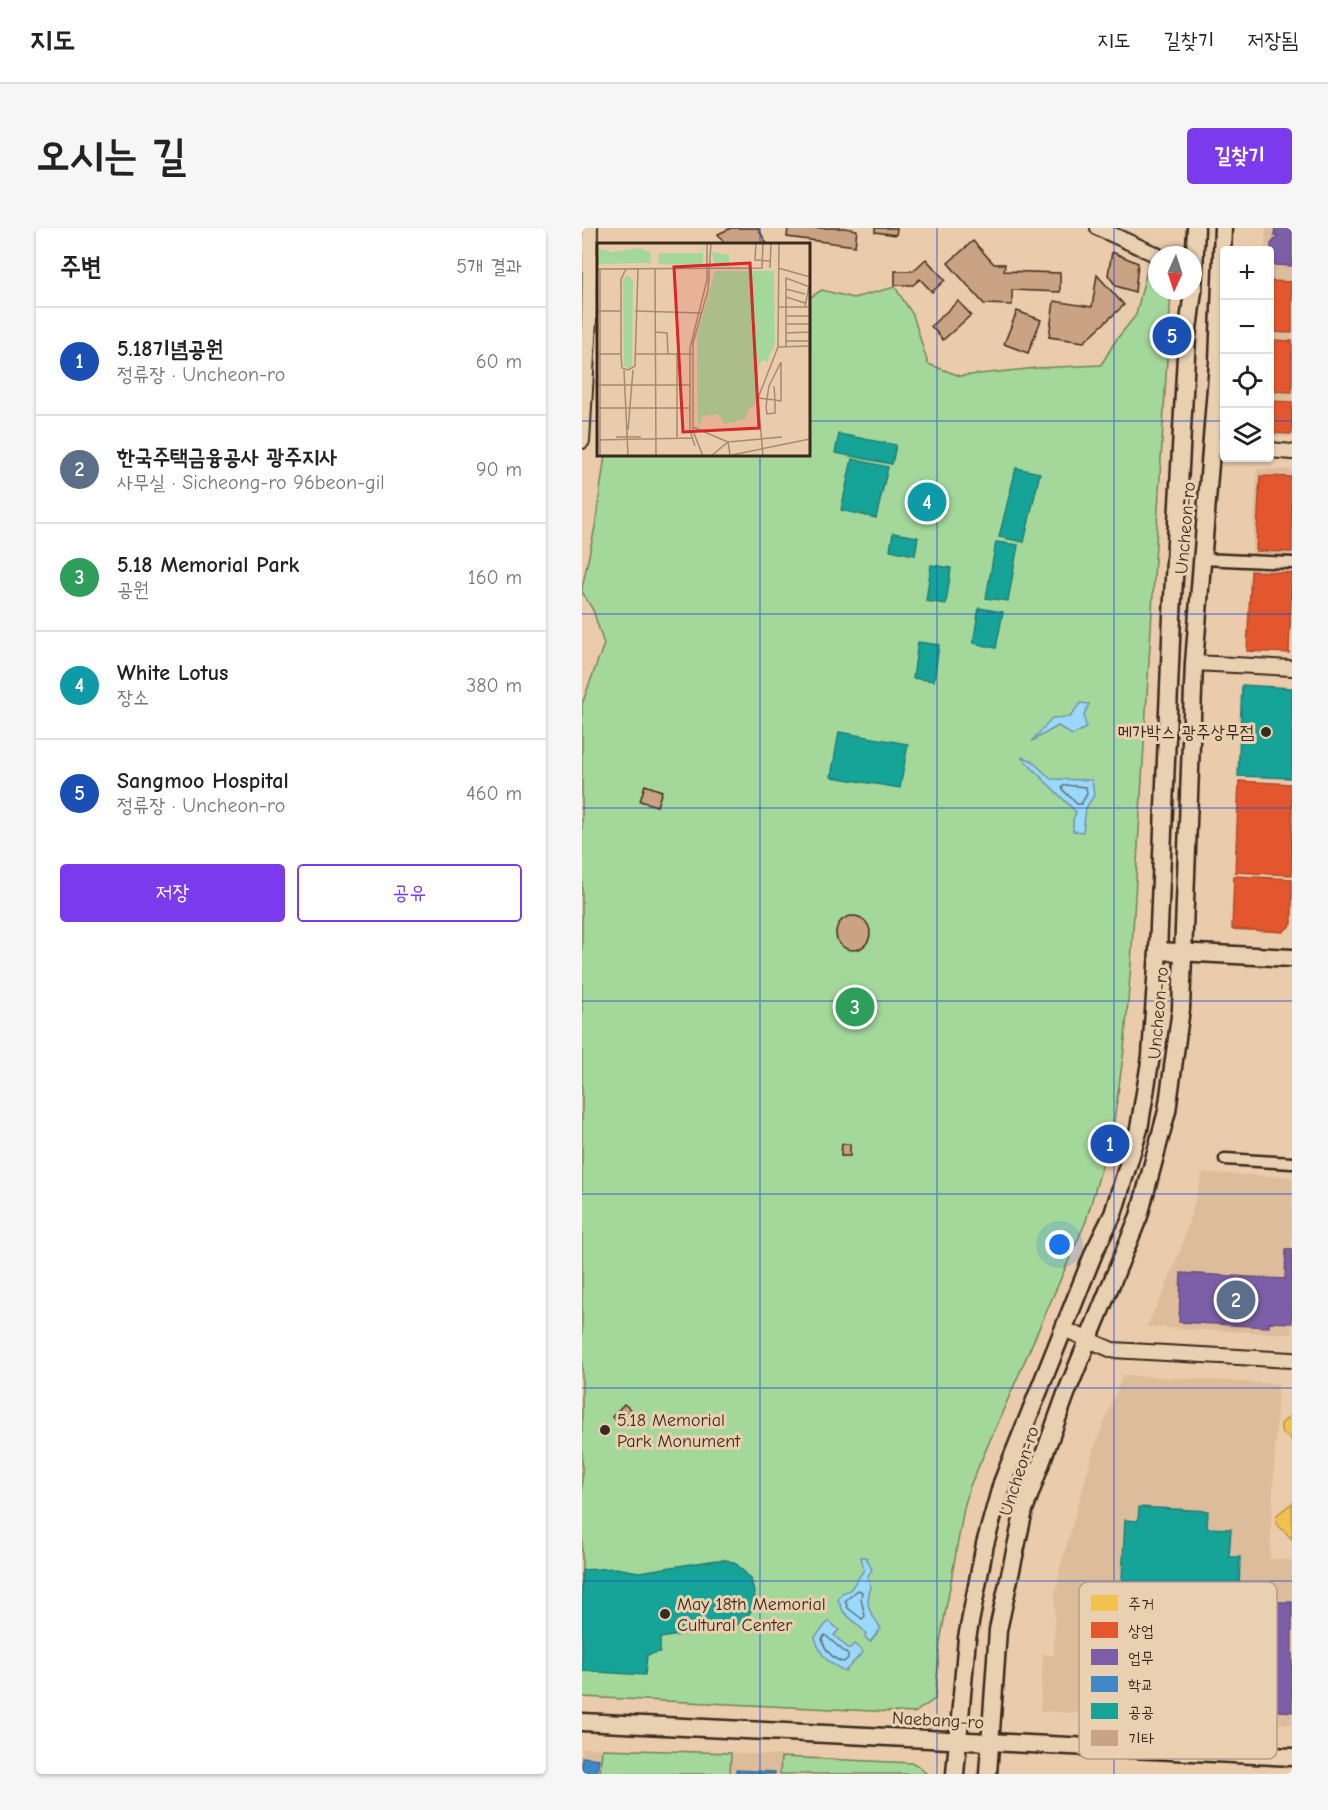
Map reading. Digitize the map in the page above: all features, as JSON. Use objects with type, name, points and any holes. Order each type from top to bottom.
[{"type":"street","points":[[582,441],[589,321],[590,228]]},
{"type":"street","points":[[1098,228],[1148,251]]},
{"type":"street","name":"Uncheon-ro","points":[[1195,246],[1196,228]]},
{"type":"street","name":"Uncheon-ro","points":[[988,1774],[998,1630],[1024,1510],[1066,1394],[1139,1216],[1163,1130],[1181,1009],[1194,663],[1202,558],[1218,448],[1223,228]]},
{"type":"street","name":"Uncheon-ro","points":[[955,1774],[967,1638],[985,1544],[1002,1483],[1095,1250],[1113,1214],[1139,1129],[1151,1056],[1158,951],[1172,604],[1187,337],[1192,300]]},
{"type":"street","points":[[1274,450],[1292,452]]},
{"type":"street","points":[[1202,558],[1292,563]]},
{"type":"street","points":[[1194,663],[1292,668]]},
{"type":"street","points":[[1158,951],[1292,958]]},
{"type":"street","points":[[1225,1159],[1292,1163]]},
{"type":"street","points":[[1064,1329],[1112,1350],[1292,1360]]},
{"type":"street","name":"Naebang-ro","points":[[582,1722],[1079,1746]]},
{"type":"street","name":"Naebang-ro","points":[[1277,1756],[1292,1757]]},
{"type":"shaded area","points":[[1266,228],[1292,228],[1292,437],[1274,436],[1274,246],[1265,246]]},
{"type":"shaded area","points":[[1257,469],[1292,470],[1292,557],[1252,555]]},
{"type":"shaded area","points":[[1203,1173],[1292,1177],[1292,1334],[1146,1327],[1164,1292],[1181,1248]]},
{"type":"shaded area","points":[[1123,1375],[1278,1384],[1270,1559],[1292,1560],[1292,1724],[1277,1723],[1277,1582],[1079,1582],[1079,1713],[1040,1711],[1043,1654],[1054,1655],[1055,1595],[1060,1569],[1094,1448]]},
{"type":"shaded area","points":[[582,1748],[731,1753],[907,1763],[907,1774],[582,1774]]},
{"type":"green space","points":[[1148,265],[1148,300],[1170,300],[1124,1050],[1113,1128],[1086,1221],[970,1486],[940,1642],[935,1699],[914,1713],[582,1697],[582,704],[604,644],[593,610],[582,588],[595,527],[605,456],[810,456],[810,297],[822,290],[853,298],[895,287],[913,315],[928,364],[960,376],[1037,368],[1101,365],[1116,340],[1136,315]]},
{"type":"green space","points":[[602,1749],[731,1753],[730,1774],[600,1774]]},
{"type":"green space","points":[[781,1757],[913,1763],[927,1774],[780,1774]]},
{"type":"water","points":[[1080,703],[1089,704],[1084,715],[1086,728],[1072,735],[1058,726],[1032,741],[1052,718],[1070,717]]},
{"type":"water","points":[[1021,757],[1031,760],[1051,779],[1092,780],[1094,795],[1086,808],[1083,832],[1073,831],[1076,812]]},
{"type":"water","points":[[861,1557],[866,1557],[872,1570],[867,1577],[871,1587],[868,1604],[881,1628],[870,1642],[865,1637],[866,1633],[843,1611],[838,1600],[842,1593],[850,1590],[864,1570]]},
{"type":"water","points":[[829,1621],[839,1630],[834,1635],[849,1649],[854,1644],[863,1652],[845,1671],[825,1658],[815,1637]]},
{"type":"building: 주거","points":[[1292,1414],[1292,1440],[1281,1432],[1281,1424]]},
{"type":"building: 주거","points":[[1292,1503],[1292,1539],[1276,1523],[1277,1515]]},
{"type":"building: 상업","points":[[1274,281],[1292,282],[1292,333],[1274,332]]},
{"type":"building: 상업","points":[[1274,340],[1292,341],[1292,392],[1274,391]]},
{"type":"building: 상업","points":[[1274,401],[1292,402],[1292,434],[1274,433]]},
{"type":"building: 상업","points":[[1260,476],[1292,477],[1292,552],[1256,551]]},
{"type":"building: 상업","points":[[1251,571],[1292,573],[1289,653],[1247,651]]},
{"type":"building: 상업","points":[[1239,781],[1292,784],[1292,875],[1235,872]]},
{"type":"building: 상업","points":[[1234,876],[1292,879],[1292,924],[1283,932],[1232,929]]},
{"type":"building: 업무","points":[[1275,228],[1292,228],[1292,266],[1274,265],[1274,246],[1271,244],[1278,236],[1274,235]]},
{"type":"building: 업무","points":[[1286,1249],[1292,1249],[1292,1323],[1269,1322],[1269,1327],[1179,1322],[1181,1273],[1285,1279]]},
{"type":"building: 업무","points":[[1277,1602],[1292,1602],[1292,1712],[1277,1711]]},
{"type":"building: 학교","points":[[582,1757],[599,1759],[597,1774],[582,1774]]},
{"type":"building: 학교","points":[[736,1770],[775,1772],[775,1774],[736,1774]]},
{"type":"building: 공공","points":[[839,434],[896,445],[892,464],[835,453]]},
{"type":"building: 공공","points":[[852,459],[888,467],[876,518],[841,510]]},
{"type":"building: 공공","points":[[1016,468],[1040,473],[1024,542],[999,537]]},
{"type":"building: 공공","points":[[893,533],[918,537],[915,555],[890,550]]},
{"type":"building: 공공","points":[[996,542],[1018,545],[1008,601],[986,598]]},
{"type":"building: 공공","points":[[931,565],[951,568],[946,604],[926,601]]},
{"type":"building: 공공","points":[[979,608],[1003,612],[996,648],[973,643]]},
{"type":"building: 공공","points":[[918,642],[939,645],[934,681],[913,678]]},
{"type":"building: 공공","name":"메가박스 광주상무점","points":[[1242,685],[1292,688],[1292,778],[1238,776]]},
{"type":"building: 공공","points":[[839,732],[908,744],[900,788],[831,777]]},
{"type":"building: 공공","points":[[1139,1507],[1208,1511],[1207,1528],[1231,1529],[1229,1557],[1240,1557],[1239,1582],[1122,1582],[1125,1520],[1138,1521]]},
{"type":"building: 공공","name":"May 18th Memorial Cultural Center","points":[[727,1560],[736,1564],[751,1579],[755,1597],[752,1610],[745,1619],[735,1626],[660,1638],[660,1652],[647,1655],[645,1675],[582,1671],[582,1570],[616,1568],[639,1572]]},
{"type":"building: 기타","points":[[731,228],[758,228],[766,243],[724,243],[718,234]]},
{"type":"building: 기타","points":[[788,228],[857,230],[855,246],[787,237]]},
{"type":"building: 기타","points":[[875,228],[897,228],[896,235],[875,232]]},
{"type":"building: 기타","points":[[973,241],[994,264],[1005,264],[1004,271],[1060,273],[1060,292],[1012,290],[1012,305],[984,304],[948,263]]},
{"type":"building: 기타","points":[[1112,252],[1138,263],[1135,292],[1116,286],[1108,275]]},
{"type":"building: 기타","points":[[926,259],[945,280],[932,292],[920,279],[913,285],[895,285],[895,271],[913,271]]},
{"type":"building: 기타","points":[[1097,275],[1124,305],[1084,342],[1049,337],[1054,301],[1092,307]]},
{"type":"building: 기타","points":[[958,301],[971,315],[943,340],[931,326]]},
{"type":"building: 기타","points":[[1017,311],[1041,320],[1028,353],[1004,344]]},
{"type":"building: 기타","points":[[645,785],[662,791],[657,806],[640,801]]},
{"type":"building: 기타","points":[[853,916],[865,921],[870,933],[865,945],[853,950],[841,945],[836,933],[841,921]]},
{"type":"building: 기타","points":[[842,1144],[850,1144],[850,1156],[841,1156]]},
{"type":"building: 기타","points":[[624,1404],[631,1410],[619,1423],[612,1417]]},
{"type":"place","name":"Sangmoo Hospital","points":[[1172,336]]},
{"type":"place","name":"White Lotus","points":[[927,502]]},
{"type":"place","name":"메가박스 광주상무점","points":[[1266,732]]},
{"type":"place","name":"5.18 Memorial Park","points":[[855,1007]]},
{"type":"place","name":"5.18기념공원","points":[[1110,1144]]},
{"type":"place","name":"한국주택금융공사 광주지사","points":[[1236,1300]]},
{"type":"place","name":"5.18 Memorial Park Monument","points":[[605,1430]]},
{"type":"place","name":"May 18th Memorial Cultural Center","points":[[665,1614]]}]
